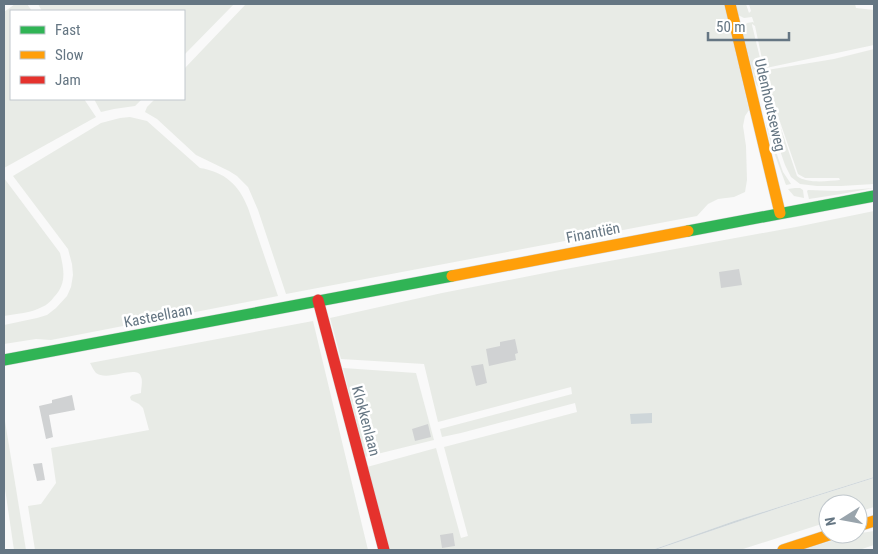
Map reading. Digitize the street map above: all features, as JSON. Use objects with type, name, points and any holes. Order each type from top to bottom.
[{"type":"main road","name":"Udenhoutseweg","points":[[730,4],[780,213]]},
{"type":"main road","name":"Finantiën","points":[[318,300],[874,196]]},
{"type":"main road","name":"Kasteellaan","points":[[4,360],[318,300]]},
{"type":"main road","name":"Klokkenlaan","points":[[318,300],[384,550]]},
{"type":"main road","points":[[783,550],[818,539]]},
{"type":"shaded area","points":[[15,4],[27,4],[31,10],[10,10],[10,100],[85,100],[96,117],[4,168],[4,12]]},
{"type":"shaded area","points":[[38,4],[234,4],[185,54],[185,10],[41,10]]},
{"type":"shaded area","points":[[246,4],[724,4],[749,110],[745,116],[743,126],[746,146],[747,180],[745,192],[734,197],[718,199],[708,204],[697,216],[286,294],[258,210],[248,187],[229,171],[196,155],[157,119],[145,112],[154,100],[185,100],[185,68]]},
{"type":"shaded area","points":[[736,4],[746,4],[749,13],[751,11],[749,4],[855,4],[856,8],[874,10],[874,45],[766,68],[767,70],[834,59],[874,49],[874,184],[817,186],[800,184],[791,177],[768,116],[762,92],[756,84],[742,30],[747,23],[754,23],[752,17],[744,18],[738,15]],"holes":[[[752,24],[755,26],[768,87],[798,174],[805,178],[839,178],[840,180],[812,181],[801,179],[797,176],[767,87]]]},
{"type":"shaded area","points":[[95,100],[141,100],[135,106],[101,112]]},
{"type":"shaded area","points":[[130,117],[147,121],[200,168],[224,176],[235,186],[248,208],[278,296],[51,340],[36,339],[4,344],[4,325],[47,315],[67,296],[73,275],[68,249],[13,176],[101,123]]},
{"type":"shaded area","points":[[765,120],[783,172],[791,184],[786,185],[771,144]]},
{"type":"shaded area","points":[[4,178],[60,253],[63,265],[63,282],[58,292],[46,305],[28,312],[4,316]]},
{"type":"shaded area","points":[[874,188],[809,199],[807,191],[837,191]]},
{"type":"shaded area","points":[[788,189],[803,190],[804,198],[794,196]]},
{"type":"shaded area","points":[[874,211],[874,477],[734,521],[652,550],[389,550],[367,467],[436,448],[461,538],[468,536],[444,447],[577,412],[575,403],[442,437],[440,429],[572,394],[571,387],[438,422],[424,364],[341,359],[330,318],[442,293]]},
{"type":"shaded area","points":[[313,321],[368,550],[35,550],[28,506],[41,504],[56,483],[51,448],[149,430],[143,408],[131,400],[130,397],[141,393],[142,380],[139,373],[129,372],[108,376],[101,375],[94,371],[90,363]]},
{"type":"shaded area","points":[[343,368],[416,373],[434,440],[365,457]]},
{"type":"shaded area","points":[[652,413],[652,423],[631,424],[630,414]]},
{"type":"shaded area","points":[[4,415],[26,550],[14,550],[4,482]]},
{"type":"shaded area","points":[[874,477],[823,494],[820,494]]},
{"type":"shaded area","points":[[874,478],[874,507],[868,509],[868,494],[823,494]]},
{"type":"shaded area","points":[[818,495],[652,550],[734,521]]},
{"type":"shaded area","points":[[818,496],[818,525],[740,550],[655,550]]},
{"type":"shaded area","points":[[874,531],[874,545],[859,550],[802,550],[822,544],[868,544],[868,532]]},
{"type":"building","points":[[739,269],[742,285],[721,288],[719,272]]},
{"type":"building","points":[[515,339],[518,353],[515,354],[516,360],[489,366],[486,349],[500,346],[500,342]]},
{"type":"building","points":[[483,364],[487,383],[476,386],[471,366]]},
{"type":"building","points":[[72,395],[75,410],[49,415],[53,437],[46,439],[39,406],[52,403],[52,400]]},
{"type":"building","points":[[428,424],[431,437],[415,441],[412,429]]},
{"type":"building","points":[[42,463],[45,480],[37,481],[33,464]]},
{"type":"building","points":[[453,533],[455,546],[442,548],[440,535]]},
{"type":"traffic: fast","points":[[688,231],[874,196]]},
{"type":"traffic: fast","points":[[4,360],[452,276]]},
{"type":"traffic: slow","points":[[730,4],[780,213]]},
{"type":"traffic: slow","points":[[452,276],[688,231]]},
{"type":"traffic: slow","points":[[868,523],[874,521]]},
{"type":"traffic: slow","points":[[783,550],[818,539]]},
{"type":"traffic: jam","points":[[318,300],[384,550]]}]
